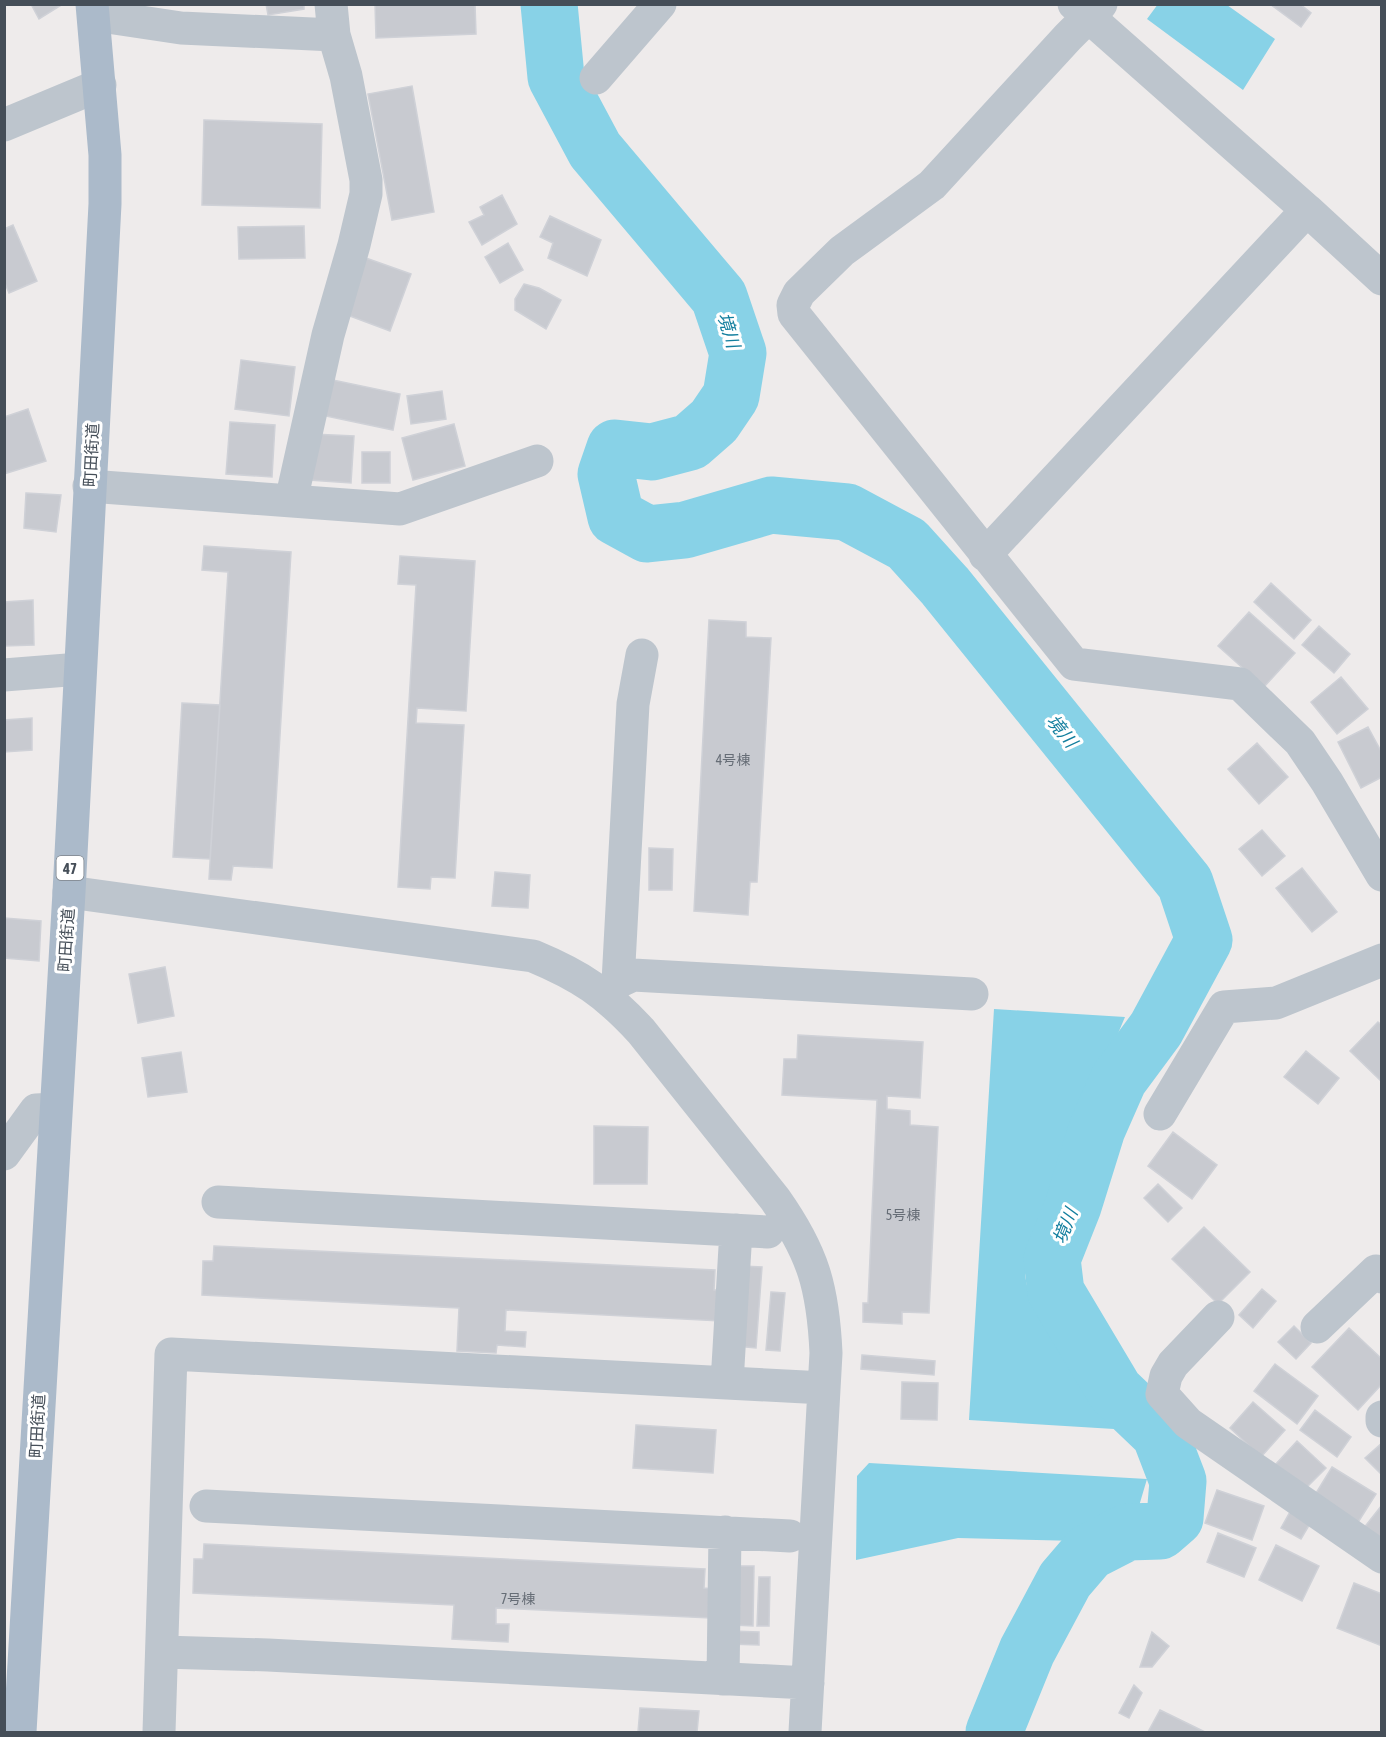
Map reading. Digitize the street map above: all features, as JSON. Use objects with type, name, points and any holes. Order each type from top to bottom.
[{"type":"main road","name":"町田街道","points":[[20,1732],[69,892],[105,204],[105,155],[93,10]]},
{"type":"street","points":[[596,78],[660,4]]},
{"type":"street","points":[[1382,279],[1088,9],[1068,37],[932,185],[842,251],[799,293],[793,305],[794,314],[1074,664],[1240,684],[1300,742],[1327,782],[1382,875]]},
{"type":"street","points":[[93,10],[181,28],[333,20],[366,180],[366,194],[328,335],[291,501]]},
{"type":"street","points":[[4,125],[100,85]]},
{"type":"street","points":[[985,555],[1306,210]]},
{"type":"street","points":[[89,486],[400,509],[537,461]]},
{"type":"street","points":[[642,655],[633,704],[612,990],[621,1010],[647,1038],[792,1223],[807,1251],[818,1282],[825,1314],[826,1353],[805,1732]]},
{"type":"street","points":[[4,675],[80,669]]},
{"type":"street","points":[[69,892],[533,956],[612,990]]},
{"type":"street","points":[[1160,1114],[1224,1007],[1276,1003],[1382,960]]},
{"type":"street","points":[[612,990],[633,975],[972,994]]},
{"type":"street","points":[[4,1154],[29,1116],[36,1110],[55,1109]]},
{"type":"street","points":[[218,1202],[768,1232]]},
{"type":"street","points":[[727,1383],[736,1230]]},
{"type":"street","points":[[1317,1327],[1376,1271],[1382,1277]]},
{"type":"street","points":[[1218,1317],[1173,1364],[1166,1376],[1162,1394],[1188,1423],[1382,1557]]},
{"type":"street","points":[[159,1732],[171,1353],[824,1388]]},
{"type":"street","points":[[206,1506],[790,1536]]},
{"type":"street","points":[[723,1679],[725,1532]]},
{"type":"street","points":[[162,1652],[268,1655],[808,1683]]},
{"type":"water","points":[[1158,4],[1227,5],[1275,39],[1243,90],[1147,19]]},
{"type":"water","points":[[994,1009],[1125,1017],[1027,1248],[1025,1275],[1030,1302],[1115,1413],[1114,1429],[969,1420]]},
{"type":"water","points":[[869,1463],[1147,1479],[1139,1506],[1116,1512],[1078,1541],[958,1538],[856,1560],[857,1476]]},
{"type":"building","points":[[31,4],[63,4],[39,19]]},
{"type":"building","points":[[266,4],[304,4],[304,9],[268,15]]},
{"type":"building","points":[[375,4],[475,4],[476,34],[376,38]]},
{"type":"building","points":[[1270,4],[1300,4],[1311,13],[1301,27]]},
{"type":"building","points":[[412,86],[434,212],[392,220],[368,94]]},
{"type":"building","points":[[204,120],[322,124],[320,208],[202,205]]},
{"type":"building","points":[[502,195],[517,224],[482,245],[469,222],[484,215],[480,207]]},
{"type":"building","points":[[550,216],[601,240],[587,276],[548,258],[553,243],[540,237]]},
{"type":"building","points":[[13,225],[37,281],[9,293],[4,281],[4,229]]},
{"type":"building","points":[[304,226],[305,258],[239,259],[238,227]]},
{"type":"building","points":[[508,243],[523,270],[500,283],[485,257]]},
{"type":"building","points":[[363,257],[411,274],[390,331],[342,313]]},
{"type":"building","points":[[524,284],[539,288],[561,300],[546,329],[515,310],[515,299]]},
{"type":"building","points":[[241,360],[295,367],[289,416],[235,409]]},
{"type":"building","points":[[328,379],[400,394],[393,430],[321,415]]},
{"type":"building","points":[[442,391],[446,419],[411,424],[407,396]]},
{"type":"building","points":[[28,409],[46,461],[4,474],[4,417]]},
{"type":"building","points":[[230,422],[275,425],[272,477],[226,474]]},
{"type":"building","points":[[454,424],[465,466],[413,480],[402,438]]},
{"type":"building","points":[[312,434],[354,436],[351,483],[309,480]]},
{"type":"building","points":[[362,452],[390,452],[390,483],[362,483]]},
{"type":"building","points":[[26,493],[61,495],[56,532],[24,528]]},
{"type":"building","points":[[204,546],[291,552],[272,868],[233,866],[231,880],[209,879],[228,572],[202,570]]},
{"type":"building","points":[[400,556],[475,561],[466,711],[417,708],[416,723],[464,725],[455,878],[431,877],[430,889],[398,887],[416,585],[398,584]]},
{"type":"building","points":[[1271,583],[1311,620],[1294,639],[1254,602]]},
{"type":"building","points":[[33,600],[34,645],[4,646],[4,602]]},
{"type":"building","points":[[1249,612],[1295,653],[1264,687],[1218,646]]},
{"type":"building","points":[[709,620],[746,622],[746,637],[771,638],[757,882],[750,882],[748,915],[694,911]]},
{"type":"building","points":[[1319,626],[1350,654],[1334,673],[1302,645]]},
{"type":"building","points":[[1341,677],[1368,709],[1337,734],[1311,702]]},
{"type":"building","points":[[182,703],[220,705],[210,859],[173,857]]},
{"type":"building","points":[[32,718],[32,750],[4,752],[4,720]]},
{"type":"building","points":[[1368,727],[1382,753],[1382,777],[1361,788],[1338,742]]},
{"type":"building","points":[[1257,743],[1288,777],[1259,804],[1228,769]]},
{"type":"building","points":[[1262,830],[1285,856],[1262,876],[1239,849]]},
{"type":"building","points":[[649,848],[673,849],[672,890],[649,890]]},
{"type":"building","points":[[1302,868],[1337,912],[1312,932],[1276,888]]},
{"type":"building","points":[[495,872],[530,875],[528,908],[492,906]]},
{"type":"building","points":[[4,918],[41,921],[39,961],[4,958]]},
{"type":"building","points":[[165,967],[174,1016],[138,1023],[129,974]]},
{"type":"building","points":[[1378,1022],[1382,1025],[1382,1082],[1350,1051]]},
{"type":"building","points":[[798,1035],[923,1042],[920,1098],[887,1096],[887,1109],[910,1111],[910,1125],[938,1127],[929,1313],[902,1312],[902,1324],[863,1322],[863,1303],[868,1303],[877,1100],[782,1095],[784,1059],[797,1059]]},
{"type":"building","points":[[1306,1051],[1339,1078],[1318,1104],[1284,1077]]},
{"type":"building","points":[[181,1052],[187,1092],[148,1097],[142,1058]]},
{"type":"building","points":[[594,1126],[648,1127],[647,1184],[594,1184]]},
{"type":"building","points":[[1173,1132],[1217,1165],[1192,1199],[1148,1166]]},
{"type":"building","points":[[1158,1184],[1182,1208],[1168,1222],[1144,1198]]},
{"type":"building","points":[[1204,1227],[1250,1272],[1218,1304],[1172,1259]]},
{"type":"building","points":[[214,1246],[715,1270],[714,1290],[723,1290],[721,1321],[506,1310],[505,1331],[526,1332],[525,1347],[497,1345],[496,1353],[457,1351],[459,1308],[202,1295],[203,1261],[213,1261]]},
{"type":"building","points":[[741,1266],[762,1267],[756,1348],[735,1346]]},
{"type":"building","points":[[1262,1289],[1276,1301],[1253,1328],[1239,1315]]},
{"type":"building","points":[[771,1292],[785,1293],[780,1351],[766,1350]]},
{"type":"building","points":[[1294,1326],[1311,1343],[1296,1359],[1278,1342]]},
{"type":"building","points":[[1349,1328],[1382,1359],[1382,1384],[1358,1410],[1312,1367]]},
{"type":"building","points":[[862,1355],[935,1361],[934,1375],[861,1369]]},
{"type":"building","points":[[1275,1364],[1318,1396],[1297,1424],[1254,1391]]},
{"type":"building","points":[[902,1382],[938,1383],[937,1420],[901,1419]]},
{"type":"building","points":[[1253,1402],[1285,1430],[1261,1457],[1230,1428]]},
{"type":"building","points":[[1315,1410],[1351,1437],[1337,1457],[1300,1430]]},
{"type":"building","points":[[636,1425],[716,1430],[713,1473],[633,1468]]},
{"type":"building","points":[[1297,1441],[1326,1468],[1303,1491],[1275,1465]]},
{"type":"building","points":[[1382,1443],[1382,1475],[1365,1458]]},
{"type":"building","points":[[1332,1467],[1376,1494],[1357,1524],[1313,1498]]},
{"type":"building","points":[[1217,1490],[1264,1506],[1252,1540],[1205,1523]]},
{"type":"building","points":[[1382,1505],[1382,1544],[1363,1529]]},
{"type":"building","points":[[1291,1510],[1311,1522],[1301,1539],[1281,1528]]},
{"type":"building","points":[[1218,1533],[1256,1548],[1244,1577],[1207,1562]]},
{"type":"building","points":[[204,1544],[705,1569],[704,1588],[712,1589],[711,1618],[496,1608],[496,1624],[509,1624],[508,1642],[452,1639],[454,1605],[193,1593],[194,1559],[203,1559]]},
{"type":"building","points":[[1276,1545],[1319,1566],[1302,1601],[1259,1580]]},
{"type":"building","points":[[736,1566],[754,1566],[753,1626],[734,1625]]},
{"type":"building","points":[[759,1577],[770,1577],[769,1626],[757,1626]]},
{"type":"building","points":[[1354,1583],[1382,1594],[1382,1646],[1337,1628]]},
{"type":"building","points":[[730,1631],[759,1632],[759,1645],[729,1644]]},
{"type":"building","points":[[1152,1632],[1169,1646],[1152,1667],[1140,1667]]},
{"type":"building","points":[[1134,1685],[1142,1693],[1129,1718],[1119,1713]]},
{"type":"building","points":[[640,1708],[699,1711],[697,1732],[638,1732]]},
{"type":"building","points":[[1160,1710],[1205,1732],[1148,1732]]},
{"type":"waterway","name":"境川","points":[[549,4],[556,77],[595,150],[719,297],[738,353],[731,396],[714,421],[690,442],[652,452],[615,448],[606,474],[616,517],[647,534],[685,530],[771,505],[847,512],[907,544],[945,586],[1185,883],[1204,940],[1156,1029],[1119,1079],[1097,1129],[1073,1206],[1052,1259],[1056,1292],[1115,1391],[1160,1434],[1178,1481],[1175,1518],[1160,1531],[1128,1532],[1089,1552],[1065,1580],[1027,1651],[994,1732]]}]
